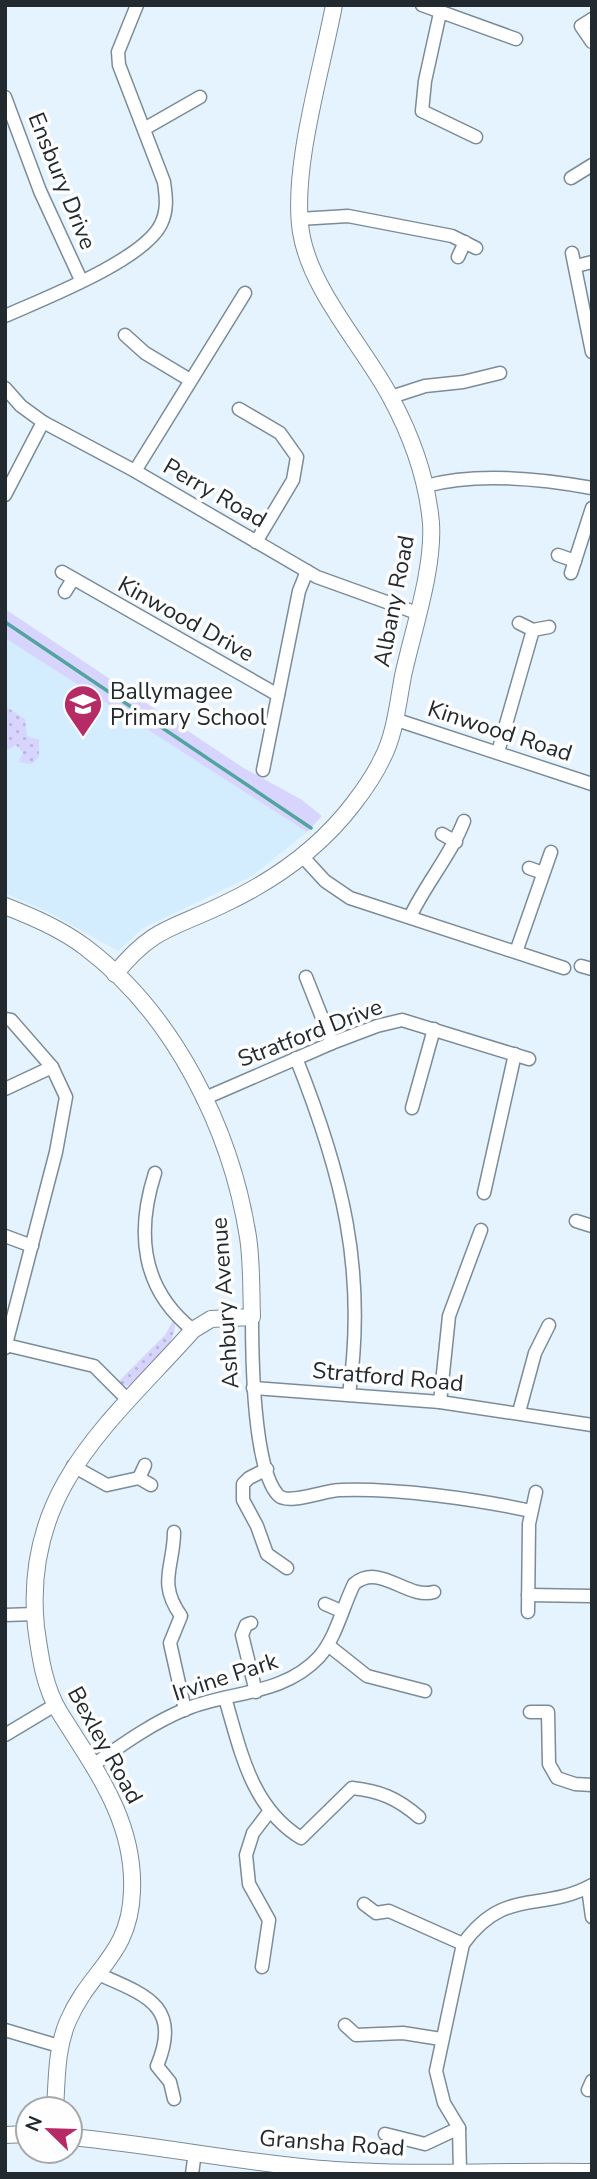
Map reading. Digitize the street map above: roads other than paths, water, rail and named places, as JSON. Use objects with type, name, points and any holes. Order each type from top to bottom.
[{"type":"street","points":[[5,316],[81,280],[144,244],[162,223],[166,201],[164,182],[119,65],[121,44],[137,5]]},
{"type":"street","name":"Albany Road","points":[[115,974],[143,943],[175,923],[221,906],[257,888],[327,837],[356,801],[383,758],[394,719],[428,564],[431,527],[426,485],[412,443],[391,397],[315,272],[305,248],[299,219],[299,179],[334,5]]},
{"type":"street","points":[[422,5],[516,39]]},
{"type":"street","points":[[440,13],[425,81],[422,111],[476,137]]},
{"type":"street","points":[[592,19],[581,26],[592,42]]},
{"type":"street","name":"Ensbury Drive","points":[[5,97],[40,191],[81,280]]},
{"type":"street","points":[[144,129],[200,97]]},
{"type":"street","points":[[571,178],[592,165]]},
{"type":"street","points":[[299,219],[348,216],[452,236],[470,245],[458,257]]},
{"type":"street","points":[[572,253],[592,349]]},
{"type":"street","points":[[576,266],[592,262]]},
{"type":"street","points":[[135,471],[245,293]]},
{"type":"street","points":[[125,335],[145,353],[190,380]]},
{"type":"street","points":[[391,397],[425,386],[463,382],[494,374],[485,362]]},
{"type":"street","name":"Perry Road","points":[[5,388],[21,406],[43,422],[135,471],[307,571],[364,597],[417,613]]},
{"type":"street","points":[[239,409],[280,433],[297,457],[293,480],[256,542]]},
{"type":"street","points":[[5,495],[43,422]]},
{"type":"street","points":[[426,485],[512,479],[545,480],[592,488]]},
{"type":"street","points":[[558,555],[573,567],[592,508]]},
{"type":"street","name":"Kinwood Drive","points":[[263,770],[299,591],[307,571]]},
{"type":"street","name":"Kinwood Drive","points":[[62,572],[278,695]]},
{"type":"street","points":[[65,592],[74,579]]},
{"type":"street","points":[[519,623],[533,631],[549,627]]},
{"type":"street","points":[[498,752],[533,631]]},
{"type":"street","name":"Kinwood Road","points":[[394,719],[592,783]]},
{"type":"street","points":[[410,917],[429,881],[456,842],[464,821]]},
{"type":"street","points":[[442,834],[456,842]]},
{"type":"street","points":[[516,952],[551,852]]},
{"type":"street","points":[[303,857],[325,881],[351,898],[564,968]]},
{"type":"street","points":[[529,868],[543,873]]},
{"type":"street","name":"Ashbury Avenue","points":[[5,906],[40,919],[85,947],[115,974],[162,1026],[196,1079],[230,1161],[241,1199],[249,1240],[253,1388],[267,1469],[278,1494],[287,1500],[339,1490],[416,1495],[531,1511]]},
{"type":"street","points":[[306,977],[332,1043]]},
{"type":"street","points":[[5,1019],[11,1020],[52,1067],[66,1097],[56,1152],[6,1346],[94,1366],[128,1400]]},
{"type":"street","name":"Stratford Drive","points":[[203,1099],[332,1043],[377,1026],[402,1020],[529,1059]]},
{"type":"street","points":[[412,1108],[434,1029]]},
{"type":"street","points":[[484,1193],[515,1055]]},
{"type":"street","points":[[296,1058],[332,1155],[346,1220],[356,1303],[349,1394]]},
{"type":"street","points":[[5,1088],[52,1067]]},
{"type":"street","points":[[155,1172],[143,1225],[143,1246],[164,1300],[193,1330]]},
{"type":"street","points":[[576,1221],[591,1223]]},
{"type":"street","points":[[440,1402],[449,1316],[481,1230]]},
{"type":"street","points":[[5,1236],[32,1246]]},
{"type":"street","name":"Bexley Road","points":[[56,2095],[59,2046],[68,2020],[116,1952],[126,1930],[132,1892],[130,1849],[119,1812],[55,1705],[44,1673],[35,1614],[45,1530],[51,1506],[73,1466],[128,1400],[193,1330],[211,1320],[252,1317]]},
{"type":"street","points":[[519,1412],[535,1353],[549,1325]]},
{"type":"street","name":"Stratford Road","points":[[253,1388],[440,1402],[592,1425]]},
{"type":"street","points":[[139,1478],[145,1465]]},
{"type":"street","points":[[73,1466],[107,1485],[139,1478],[151,1485]]},
{"type":"street","points":[[267,1469],[243,1484],[243,1500],[257,1526],[267,1554],[287,1568]]},
{"type":"street","points":[[528,1612],[531,1511],[536,1492]]},
{"type":"street","points":[[174,1532],[174,1546],[167,1565],[169,1600],[181,1616],[170,1643],[185,1710]]},
{"type":"street","name":"Irvine Park","points":[[93,1765],[158,1722],[185,1710],[256,1692],[291,1678],[320,1656],[328,1645],[354,1584],[368,1576],[388,1580],[424,1595],[434,1592]]},
{"type":"street","points":[[528,1595],[592,1595]]},
{"type":"street","points":[[326,1604],[341,1611]]},
{"type":"street","points":[[5,1615],[35,1614]]},
{"type":"street","points":[[251,1623],[246,1625],[243,1635],[256,1692]]},
{"type":"street","points":[[328,1645],[368,1676],[425,1691]]},
{"type":"street","points":[[225,1699],[251,1782],[269,1812],[301,1838],[352,1788],[379,1791],[400,1801],[419,1817]]},
{"type":"street","points":[[5,1735],[55,1705]]},
{"type":"street","points":[[530,1712],[548,1712],[549,1764],[557,1777],[575,1784],[592,1785]]},
{"type":"street","points":[[262,1967],[269,1920],[249,1884],[246,1855],[253,1833],[269,1812]]},
{"type":"street","points":[[460,2171],[459,2128],[438,2087],[436,2071],[463,1944],[473,1930],[495,1912],[590,1886],[592,1917]]},
{"type":"street","points":[[364,1904],[376,1913],[389,1910],[463,1944]]},
{"type":"street","points":[[98,1974],[153,2001],[163,2019],[167,2042],[157,2066],[170,2082],[174,2099]]},
{"type":"street","points":[[345,2025],[356,2035],[403,2033],[441,2039]]},
{"type":"street","points":[[5,2030],[59,2046]]},
{"type":"street","points":[[385,2134],[425,2144],[459,2128]]},
{"type":"street","name":"Gransha Road","points":[[84,2139],[335,2172],[592,2172]]},
{"type":"street","points":[[192,2174],[195,2152]]},
{"type":"waterway","points":[[5,622],[311,828]]},
{"type":"place","name":"Ballymagee Primary School","points":[[83,738]]}]
